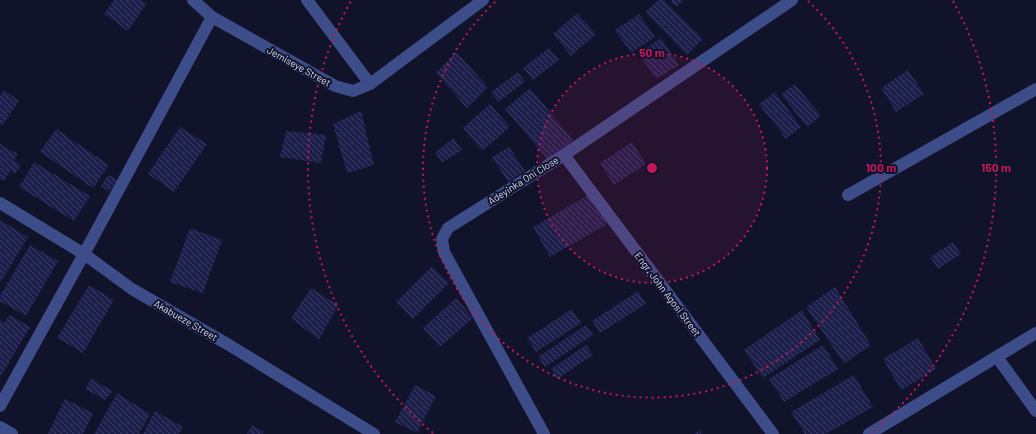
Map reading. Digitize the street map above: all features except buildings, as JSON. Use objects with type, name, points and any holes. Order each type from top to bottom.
[{"type":"street","name":"Jemiseye Street","points":[[193,0],[212,17],[335,86],[353,91],[370,84],[483,0]]},
{"type":"street","points":[[307,0],[370,84]]},
{"type":"street","name":"Adeyinka Oni Close","points":[[544,434],[444,252],[442,239],[448,228],[564,155],[792,0]]},
{"type":"street","points":[[0,406],[212,17]]},
{"type":"street","points":[[848,195],[1036,89]]},
{"type":"street","name":"Engr. John Agosi Street","points":[[564,155],[773,434]]},
{"type":"street","name":"Akabueze Street","points":[[0,203],[84,254],[132,289],[229,345],[374,434]]},
{"type":"street","points":[[869,434],[1036,333]]},
{"type":"street","points":[[996,357],[1036,411]]},
{"type":"street","points":[[0,427],[12,434]]}]
